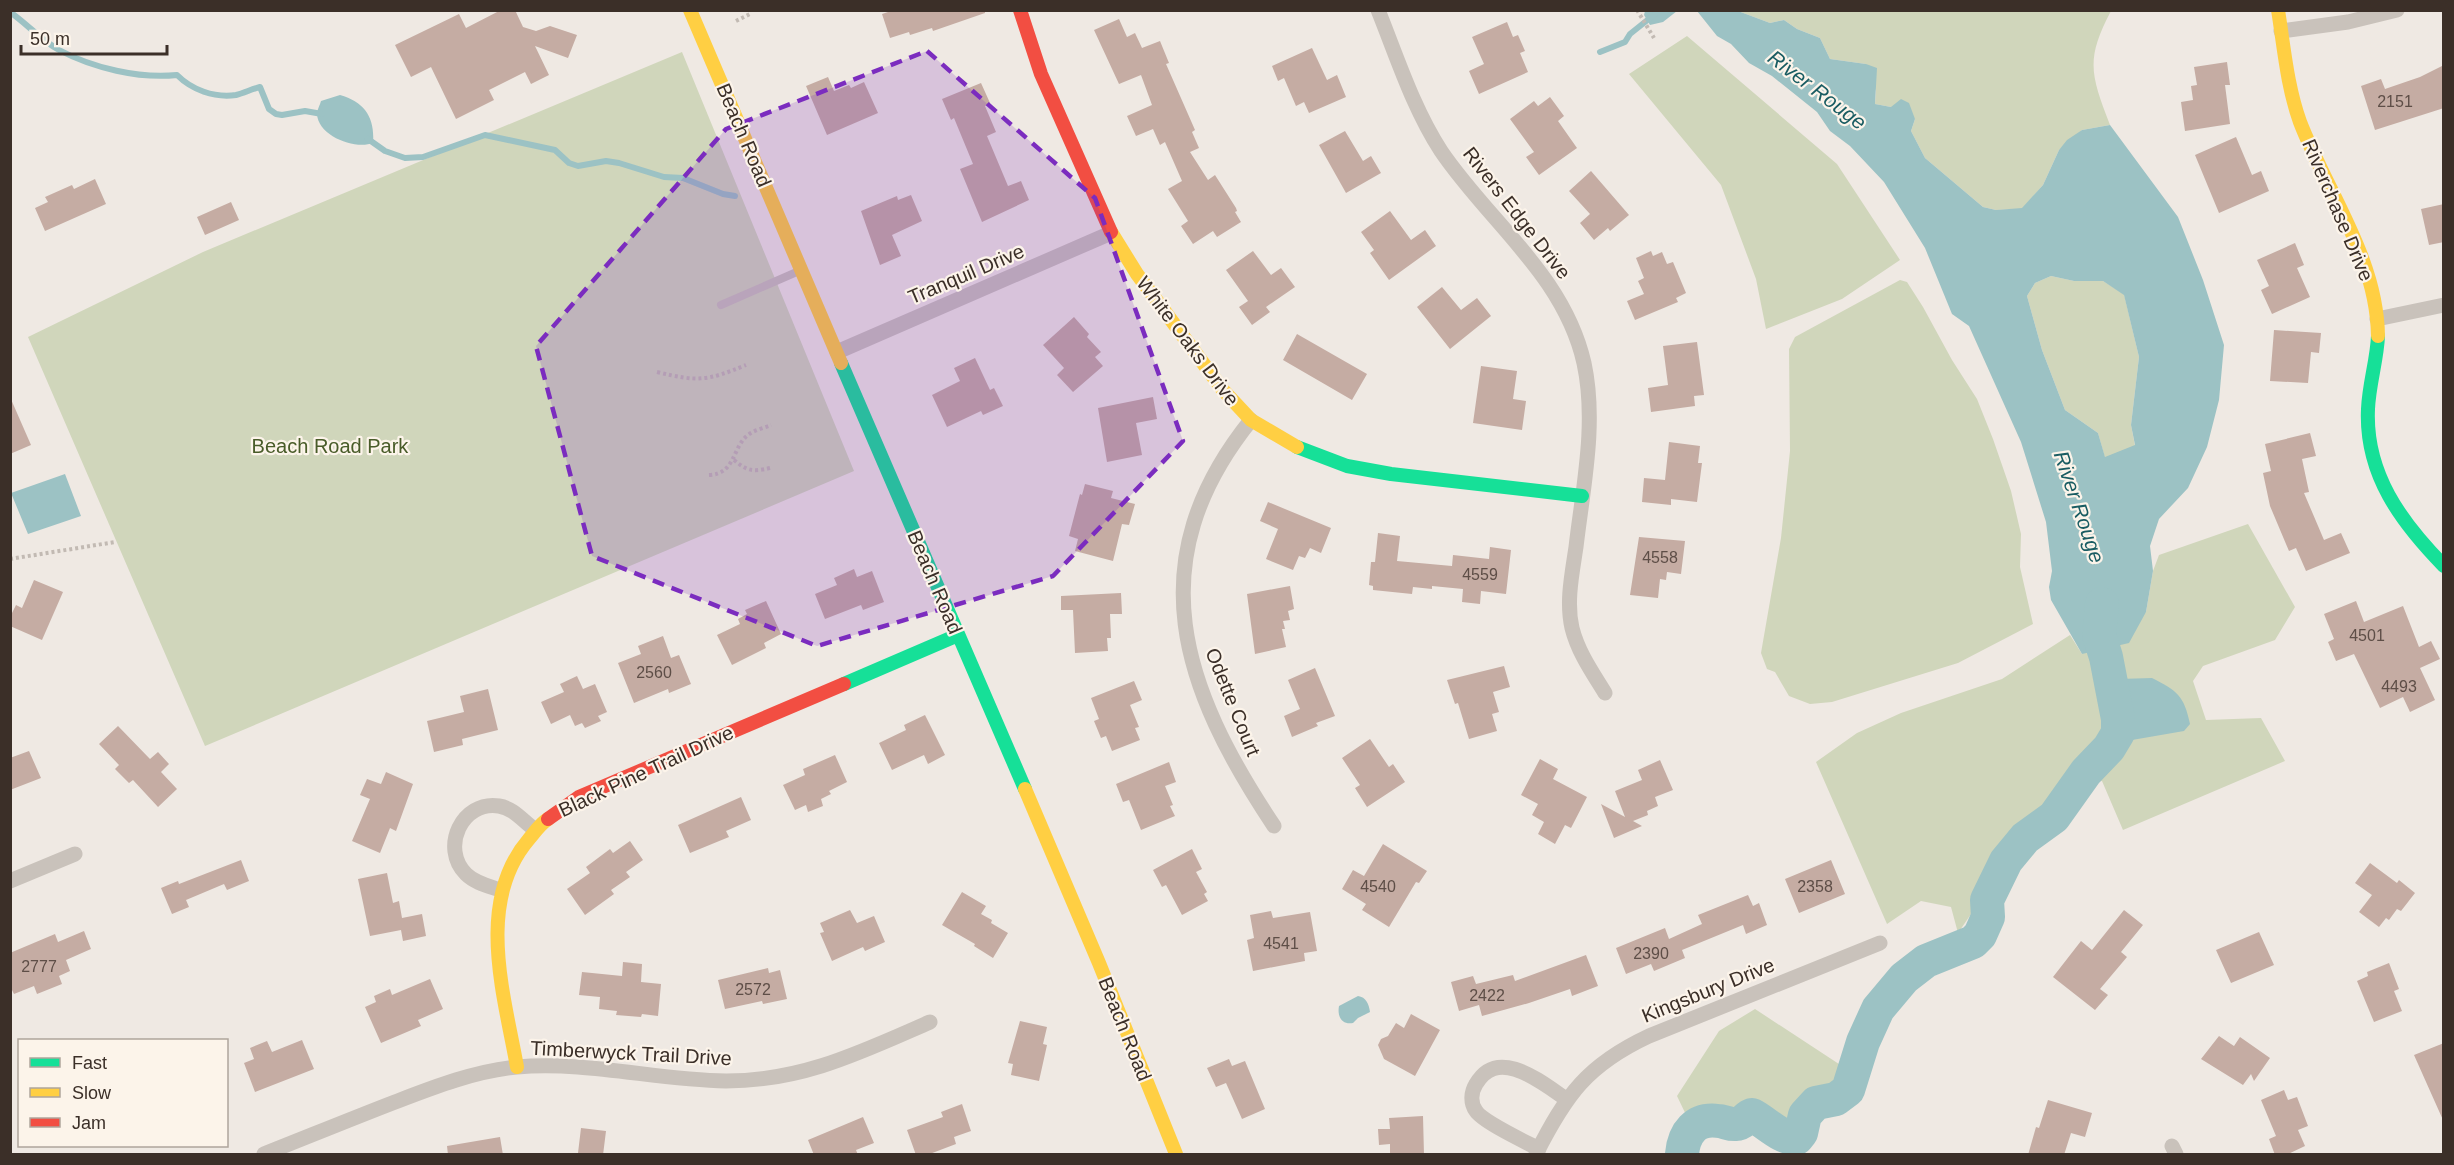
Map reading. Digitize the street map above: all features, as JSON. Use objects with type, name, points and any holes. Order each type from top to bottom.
[{"type":"street","name":"Beach Road","points":[[690,10],[1099,963],[1176,1155]]},
{"type":"street","name":"White Oaks Drive","points":[[1020,10],[1041,74],[1111,233],[1137,274],[1203,364],[1251,420],[1299,448],[1347,466],[1391,474],[1582,496]]},
{"type":"street","name":"Rivers Edge Drive","points":[[1378,10],[1417,104],[1441,151],[1545,277],[1579,346],[1586,372],[1589,416],[1587,458],[1569,599],[1570,615],[1578,645],[1605,693]]},
{"type":"street","name":"Riverchase Drive","points":[[2278,10],[2292,97],[2301,123],[2358,249],[2370,284],[2377,319],[2377,352],[2367,407],[2370,452],[2386,497],[2419,542],[2444,566]]},
{"type":"street","points":[[2281,31],[2348,22],[2397,10]]},
{"type":"street","name":"Tranquil Drive","points":[[837,352],[1111,233]]},
{"type":"street","points":[[2377,319],[2444,305]]},
{"type":"street","name":"Odette Court","points":[[1251,420],[1221,462],[1196,513],[1184,570],[1183,604],[1189,650],[1205,695],[1241,776],[1274,826]]},
{"type":"street","name":"Black Pine Trail Drive","points":[[517,1067],[497,935],[497,912],[500,890],[516,853],[534,830],[557,809],[579,797],[958,635]]},
{"type":"street","points":[[500,890],[474,880],[462,868],[455,846],[457,830],[469,814],[488,806],[500,806],[515,813],[534,830]]},
{"type":"street","points":[[10,881],[75,854]]},
{"type":"street","name":"Kingsbury Drive","points":[[1566,1099],[1541,1082],[1510,1066],[1500,1066],[1480,1077],[1473,1088],[1471,1100],[1476,1112],[1538,1152],[1566,1099],[1604,1062],[1634,1043],[1880,943]]},
{"type":"street","name":"Timberwyck Trail Drive","points":[[264,1155],[429,1089],[465,1077],[517,1067],[586,1068],[726,1081],[766,1079],[812,1071],[930,1022]]},
{"type":"lane","points":[[721,305],[803,270]]},
{"type":"path","points":[[1637,10],[1654,38]]},
{"type":"path","points":[[736,21],[750,14]]},
{"type":"path","points":[[657,372],[690,380],[701,380],[712,379],[746,365]]},
{"type":"path","points":[[709,476],[717,475],[734,459],[748,435],[771,425]]},
{"type":"path","points":[[734,459],[746,470],[770,468]]},
{"type":"path","points":[[10,559],[114,542]]},
{"type":"highlighted area","points":[[927,51],[1095,198],[1183,441],[1053,576],[817,646],[592,556],[536,346],[726,129]]},
{"type":"green space","points":[[1738,11],[2111,11],[2097,42],[2094,55],[2095,80],[2110,125],[2082,130],[2059,150],[2043,185],[2022,209],[1996,210],[1983,207],[1925,158],[1911,131],[1915,119],[1891,107],[1875,104],[1876,91],[1866,64],[1830,59],[1820,38],[1797,29],[1784,20],[1770,23]]},
{"type":"green space","points":[[1687,36],[1837,164],[1900,260],[1842,299],[1766,329],[1756,279],[1721,185],[1629,74]]},
{"type":"green space","name":"Beach Road Park","points":[[682,52],[854,471],[205,746],[28,337],[203,252]]},
{"type":"green space","points":[[2051,276],[2074,281],[2103,281],[2124,294],[2139,357],[2131,425],[2135,446],[2105,458],[2098,433],[2065,410],[2042,350],[2027,296],[2035,283]]},
{"type":"green space","points":[[1900,280],[1907,282],[1977,399],[1993,439],[2011,491],[2021,534],[2020,567],[2033,624],[1958,663],[1832,702],[1810,704],[1789,696],[1775,672],[1767,669],[1761,653],[1781,538],[1790,451],[1789,349],[1795,337]]},
{"type":"green space","points":[[2248,524],[2295,607],[2275,640],[2203,666],[2193,681],[2206,720],[2261,718],[2285,761],[2123,830],[2102,781],[2068,786],[2045,815],[2014,833],[1991,858],[1982,898],[1958,933],[1951,907],[1921,901],[1887,924],[1816,762],[1857,733],[1901,713],[2002,679],[2070,635],[2082,654],[2146,612],[2153,571],[2159,555]]},
{"type":"green space","points":[[1755,1009],[1845,1068],[1839,1079],[1799,1105],[1787,1121],[1778,1121],[1762,1108],[1742,1114],[1689,1121],[1677,1096],[1719,1031]]},
{"type":"water","points":[[1645,10],[1677,11],[1663,22],[1650,25],[1644,15]]},
{"type":"water","points":[[1697,11],[1738,11],[1770,23],[1784,20],[1797,29],[1820,38],[1830,59],[1866,64],[1877,68],[1875,104],[1891,107],[1901,99],[1909,103],[1915,119],[1911,131],[1925,158],[1983,207],[1996,210],[2022,208],[2043,185],[2059,150],[2067,140],[2082,130],[2110,125],[2178,217],[2203,280],[2224,345],[2219,400],[2207,447],[2188,488],[2159,519],[2150,546],[2153,571],[2146,612],[2129,643],[2082,654],[2051,600],[2049,587],[2052,571],[2046,522],[2021,442],[1969,326],[1952,314],[1925,248],[1884,182],[1850,146],[1830,131],[1817,112],[1772,76],[1749,63],[1731,44],[1717,36]],"holes":[[[2051,276],[2074,281],[2103,281],[2124,295],[2139,357],[2131,425],[2135,445],[2105,457],[2098,433],[2065,410],[2042,350],[2027,296],[2035,283]]]},
{"type":"water","points":[[340,95],[356,102],[367,112],[372,126],[373,143],[357,145],[348,143],[330,135],[319,122],[317,111],[321,101]]},
{"type":"water","points":[[65,474],[81,516],[28,534],[11,493]]},
{"type":"water","points":[[2152,678],[2178,695],[2185,706],[2190,724],[2184,731],[2132,740],[2125,744],[2106,738],[2107,727],[2101,708],[2102,687],[2119,679]]},
{"type":"water","points":[[1358,996],[1367,1001],[1370,1012],[1353,1023],[1346,1023],[1340,1017],[1339,1006]]},
{"type":"building","points":[[501,10],[515,10],[523,27],[536,31],[550,26],[577,35],[568,58],[535,46],[549,75],[531,84],[525,72],[489,90],[494,100],[456,119],[431,67],[411,77],[395,45],[459,14],[466,28]]},
{"type":"building","points":[[894,10],[985,10],[985,13],[933,31],[932,28],[890,38],[882,14]]},
{"type":"building","points":[[1119,19],[1127,37],[1135,33],[1142,48],[1160,41],[1169,63],[1166,64],[1195,130],[1192,132],[1199,148],[1190,152],[1208,180],[1215,175],[1236,208],[1235,212],[1241,222],[1217,237],[1213,231],[1193,244],[1181,226],[1188,221],[1168,189],[1182,181],[1165,142],[1160,145],[1153,129],[1136,136],[1127,116],[1152,105],[1141,75],[1119,84],[1094,30]]},
{"type":"building","points":[[1507,22],[1513,37],[1518,35],[1525,51],[1520,53],[1528,72],[1479,94],[1469,71],[1484,64],[1472,37]]},
{"type":"building","points":[[1312,48],[1327,80],[1337,75],[1346,97],[1309,113],[1304,102],[1296,106],[1284,78],[1278,81],[1272,66]]},
{"type":"building","points":[[2227,62],[2230,85],[2225,85],[2230,124],[2185,131],[2181,102],[2193,100],[2191,86],[2197,85],[2194,67]]},
{"type":"building","points":[[2444,65],[2444,108],[2375,130],[2361,86],[2381,79],[2385,89],[2420,77]]},
{"type":"building","points":[[828,77],[834,91],[849,85],[851,88],[864,82],[878,113],[827,135],[806,86]]},
{"type":"building","points":[[981,83],[990,103],[985,106],[996,132],[987,136],[1008,186],[1021,181],[1029,200],[982,222],[960,169],[973,164],[954,118],[951,120],[942,99]]},
{"type":"building","points":[[1550,97],[1564,116],[1558,121],[1577,148],[1539,175],[1526,157],[1534,152],[1510,119],[1534,101],[1538,106]]},
{"type":"building","points":[[1345,131],[1363,161],[1371,156],[1381,173],[1346,193],[1319,145]]},
{"type":"building","points":[[2236,137],[2252,175],[2261,171],[2269,191],[2219,213],[2195,155]]},
{"type":"building","points":[[1591,171],[1629,215],[1610,231],[1608,228],[1594,240],[1580,223],[1590,214],[1569,191]]},
{"type":"building","points":[[95,179],[106,204],[45,231],[35,208],[48,202],[45,197],[72,185],[74,189]]},
{"type":"building","points":[[911,195],[922,221],[892,235],[901,256],[880,265],[861,211],[897,196],[898,200]]},
{"type":"building","points":[[231,202],[239,220],[205,235],[197,217]]},
{"type":"building","points":[[2444,204],[2444,242],[2429,245],[2421,209]]},
{"type":"building","points":[[1390,211],[1411,240],[1425,230],[1436,246],[1389,280],[1370,253],[1374,250],[1361,232]]},
{"type":"building","points":[[2295,243],[2304,265],[2297,268],[2310,297],[2272,314],[2261,290],[2269,286],[2257,260]]},
{"type":"building","points":[[1253,251],[1271,275],[1281,268],[1295,287],[1266,307],[1270,312],[1252,325],[1239,307],[1248,301],[1226,270]]},
{"type":"building","points":[[1651,251],[1653,256],[1662,252],[1667,264],[1673,262],[1686,293],[1676,298],[1678,302],[1635,320],[1627,301],[1644,294],[1638,281],[1644,278],[1636,258]]},
{"type":"building","points":[[1442,287],[1461,310],[1477,298],[1491,316],[1450,349],[1417,307]]},
{"type":"building","points":[[1074,317],[1089,334],[1087,337],[1101,352],[1095,357],[1103,366],[1073,392],[1057,375],[1064,368],[1043,345]]},
{"type":"building","points":[[2274,330],[2321,333],[2319,353],[2311,352],[2308,383],[2270,381]]},
{"type":"building","points":[[1297,334],[1367,374],[1352,400],[1283,360]]},
{"type":"building","points":[[1697,342],[1704,395],[1694,396],[1695,406],[1651,412],[1648,388],[1668,385],[1663,346]]},
{"type":"building","points":[[975,358],[990,390],[994,388],[1003,406],[983,415],[981,411],[947,427],[932,395],[960,381],[954,368]]},
{"type":"building","points":[[1481,366],[1517,371],[1513,399],[1526,401],[1522,430],[1473,423]]},
{"type":"building","points":[[10,397],[31,445],[10,454]]},
{"type":"building","points":[[1153,397],[1157,419],[1136,423],[1142,455],[1107,462],[1098,408]]},
{"type":"building","points":[[2310,433],[2316,456],[2302,459],[2309,492],[2304,493],[2324,540],[2341,533],[2350,553],[2306,571],[2296,548],[2289,551],[2270,506],[2263,473],[2271,471],[2265,444]]},
{"type":"building","points":[[1669,442],[1700,446],[1698,463],[1702,463],[1697,502],[1671,499],[1671,505],[1642,502],[1644,478],[1665,480]]},
{"type":"building","points":[[1085,484],[1113,491],[1111,498],[1135,504],[1129,525],[1122,524],[1113,561],[1075,551],[1078,539],[1069,536],[1080,494],[1082,495]]},
{"type":"building","points":[[1268,502],[1331,528],[1321,553],[1310,548],[1305,558],[1299,556],[1293,570],[1266,559],[1278,529],[1260,521]]},
{"type":"building","points":[[1378,533],[1400,536],[1397,561],[1452,566],[1453,555],[1489,559],[1490,547],[1511,550],[1506,594],[1481,591],[1480,604],[1462,602],[1463,589],[1413,587],[1412,594],[1373,590],[1373,586],[1369,585],[1371,562],[1375,562]]},
{"type":"building","points":[[1639,537],[1685,541],[1681,574],[1667,572],[1666,580],[1660,579],[1658,598],[1630,595]]},
{"type":"building","points":[[854,569],[857,577],[872,571],[884,602],[863,610],[861,605],[825,619],[815,594],[837,585],[834,578]]},
{"type":"building","points":[[34,580],[63,592],[42,640],[10,626],[10,617],[16,605],[22,608]]},
{"type":"building","points":[[1290,586],[1294,609],[1288,611],[1290,620],[1283,621],[1285,629],[1282,629],[1286,647],[1255,654],[1247,594]]},
{"type":"building","points":[[1121,593],[1122,614],[1110,614],[1111,638],[1107,638],[1108,651],[1075,653],[1073,610],[1061,610],[1061,596]]},
{"type":"building","points":[[766,601],[781,634],[764,643],[766,648],[732,665],[717,635],[740,624],[738,619],[747,614],[745,610]]},
{"type":"building","points":[[2356,601],[2364,622],[2403,606],[2419,647],[2431,641],[2440,659],[2420,668],[2435,700],[2410,712],[2403,697],[2380,708],[2354,654],[2336,661],[2328,642],[2334,639],[2324,614]]},
{"type":"building","points":[[663,636],[671,658],[679,655],[691,684],[669,693],[668,689],[634,703],[618,663],[641,654],[638,646]]},
{"type":"building","points":[[1504,666],[1510,687],[1493,692],[1499,712],[1492,714],[1497,731],[1469,739],[1458,703],[1455,704],[1447,680]]},
{"type":"building","points":[[1315,668],[1335,716],[1316,723],[1318,726],[1292,737],[1284,716],[1300,709],[1288,680]]},
{"type":"building","points":[[577,676],[583,689],[595,684],[607,712],[598,716],[601,721],[585,728],[582,723],[575,726],[570,715],[551,724],[541,702],[564,692],[560,684]]},
{"type":"building","points":[[1134,681],[1142,700],[1130,705],[1139,727],[1135,728],[1140,740],[1112,751],[1106,736],[1101,738],[1094,721],[1099,719],[1091,698]]},
{"type":"building","points":[[488,689],[498,730],[462,739],[463,745],[434,752],[427,721],[464,712],[460,696]]},
{"type":"building","points":[[925,715],[945,755],[928,764],[924,755],[892,770],[879,743],[906,730],[904,725]]},
{"type":"building","points":[[118,726],[150,759],[158,752],[169,764],[161,772],[177,789],[158,807],[133,780],[129,783],[115,769],[119,765],[99,744]]},
{"type":"building","points":[[1370,739],[1389,767],[1393,764],[1405,782],[1367,807],[1355,788],[1360,785],[1342,758]]},
{"type":"building","points":[[29,751],[41,778],[10,790],[10,758]]},
{"type":"building","points":[[835,755],[847,782],[829,791],[831,794],[821,799],[823,806],[808,812],[806,805],[795,810],[783,785],[805,775],[803,769]]},
{"type":"building","points":[[1540,759],[1558,769],[1553,779],[1587,797],[1571,828],[1565,825],[1555,844],[1538,834],[1544,822],[1532,815],[1538,804],[1521,795]]},
{"type":"building","points":[[1660,760],[1673,790],[1655,797],[1658,806],[1647,811],[1648,815],[1633,821],[1642,826],[1614,838],[1601,804],[1625,817],[1615,791],[1642,780],[1638,770]]},
{"type":"building","points":[[1169,762],[1176,782],[1165,786],[1175,816],[1141,830],[1129,800],[1123,802],[1116,784]]},
{"type":"building","points":[[386,772],[413,784],[396,831],[390,828],[380,853],[352,841],[370,799],[360,795],[367,779],[381,784]]},
{"type":"building","points":[[741,797],[751,820],[726,831],[729,837],[690,853],[678,825]]},
{"type":"building","points":[[630,841],[643,860],[626,872],[630,877],[611,890],[614,894],[585,915],[567,889],[590,873],[586,867],[610,849],[613,853]]},
{"type":"building","points":[[1383,844],[1427,871],[1419,883],[1416,882],[1389,927],[1362,910],[1366,904],[1342,889],[1353,870],[1364,876]]},
{"type":"building","points":[[1192,849],[1202,869],[1196,872],[1207,892],[1204,894],[1208,901],[1182,915],[1166,885],[1162,887],[1153,870]]},
{"type":"building","points":[[241,860],[249,881],[227,890],[224,884],[186,900],[189,907],[172,914],[161,888],[178,881],[179,884]]},
{"type":"building","points":[[1831,860],[1845,894],[1799,913],[1785,879]]},
{"type":"building","points":[[2370,863],[2397,883],[2399,880],[2415,893],[2401,911],[2397,909],[2389,920],[2386,918],[2379,927],[2359,912],[2372,895],[2355,883]]},
{"type":"building","points":[[387,873],[393,903],[399,901],[402,918],[422,914],[426,936],[403,941],[401,930],[370,936],[358,879]]},
{"type":"building","points":[[962,892],[986,906],[981,914],[1008,933],[993,958],[974,946],[975,944],[942,925]]},
{"type":"building","points":[[1748,895],[1753,906],[1759,903],[1767,925],[1746,934],[1743,925],[1682,950],[1685,958],[1654,971],[1651,964],[1626,974],[1616,948],[1665,928],[1669,939],[1702,924],[1698,915]]},
{"type":"building","points":[[850,910],[857,923],[874,916],[885,942],[865,951],[863,947],[832,961],[820,933],[824,932],[820,923]]},
{"type":"building","points":[[2124,910],[2143,925],[2121,952],[2127,957],[2100,989],[2108,995],[2095,1010],[2053,977],[2081,941],[2092,950]]},
{"type":"building","points":[[1271,911],[1273,918],[1310,912],[1317,951],[1304,953],[1305,961],[1253,971],[1247,940],[1254,938],[1250,915]]},
{"type":"building","points":[[84,931],[91,949],[66,960],[70,971],[59,976],[62,984],[37,994],[34,986],[14,994],[10,986],[10,953],[55,934],[58,942]]},
{"type":"building","points":[[2259,932],[2274,965],[2231,983],[2216,950]]},
{"type":"building","points":[[1586,955],[1598,986],[1572,996],[1570,989],[1482,1016],[1479,1005],[1459,1011],[1451,982],[1473,976],[1476,984],[1513,975],[1515,981]]},
{"type":"building","points":[[623,962],[642,964],[641,982],[661,984],[658,1016],[616,1015],[617,1011],[599,1009],[600,997],[579,995],[582,972],[622,976]]},
{"type":"building","points":[[2389,963],[2399,989],[2394,991],[2402,1011],[2374,1022],[2357,981],[2368,976],[2367,972]]},
{"type":"building","points":[[768,968],[769,973],[780,970],[787,999],[763,1004],[762,1001],[725,1009],[718,980]]},
{"type":"building","points":[[430,979],[443,1009],[418,1020],[421,1026],[381,1043],[365,1007],[376,1002],[374,996],[390,989],[392,995]]},
{"type":"building","points":[[1411,1014],[1440,1030],[1415,1076],[1384,1059],[1378,1045],[1381,1039],[1388,1036],[1396,1023],[1404,1028]]},
{"type":"building","points":[[1020,1021],[1047,1027],[1043,1044],[1047,1045],[1039,1081],[1011,1075],[1013,1064],[1008,1063]]},
{"type":"building","points":[[2219,1036],[2234,1046],[2240,1037],[2270,1058],[2254,1081],[2251,1074],[2243,1085],[2201,1059]]},
{"type":"building","points":[[302,1040],[314,1069],[255,1092],[244,1063],[254,1059],[250,1048],[267,1041],[272,1052]]},
{"type":"building","points":[[2444,1043],[2444,1119],[2443,1120],[2414,1055]]},
{"type":"building","points":[[1229,1059],[1232,1066],[1245,1061],[1265,1109],[1242,1119],[1226,1083],[1216,1087],[1207,1068]]},
{"type":"building","points":[[2284,1090],[2288,1100],[2297,1097],[2308,1126],[2298,1130],[2305,1146],[2286,1155],[2275,1155],[2269,1139],[2276,1136],[2261,1100]]},
{"type":"building","points":[[2048,1100],[2092,1113],[2085,1137],[2071,1133],[2064,1155],[2028,1155],[2036,1127],[2039,1128]]},
{"type":"building","points":[[962,1104],[971,1131],[954,1137],[956,1144],[927,1155],[916,1155],[907,1130],[943,1117],[941,1112]]},
{"type":"building","points":[[1423,1116],[1424,1155],[1390,1155],[1390,1144],[1379,1145],[1378,1129],[1390,1129],[1389,1118]]},
{"type":"building","points":[[863,1117],[874,1143],[856,1150],[858,1155],[814,1155],[808,1140]]},
{"type":"building","points":[[581,1128],[606,1131],[603,1155],[578,1153]]},
{"type":"building","points":[[500,1137],[503,1155],[448,1155],[447,1146]]},
{"type":"waterway","points":[[1600,52],[1625,42],[1630,34],[1660,10]]},
{"type":"waterway","points":[[10,12],[52,46],[101,67],[132,74],[177,75],[196,89],[212,94],[236,95],[260,87],[269,109],[276,114],[305,111],[322,114]]},
{"type":"waterway","points":[[368,139],[385,151],[405,158],[423,157],[485,135],[555,150],[569,163],[578,166],[606,161],[619,163],[664,177],[683,178],[723,194],[735,196]]},
{"type":"waterway","name":"River Rouge","points":[[1682,1154],[1688,1134],[1697,1125],[1710,1121],[1738,1124],[1752,1115],[1780,1133],[1797,1138],[1801,1133],[1805,1115],[1816,1103],[1836,1099],[1848,1090],[1863,1042],[1878,1009],[1904,978],[1926,961],[1973,942],[1980,935],[1988,917],[1987,900],[2006,861],[2025,838],[2054,817],[2086,772],[2109,748],[2118,733],[2118,719],[2106,657],[2099,635],[2102,604]]},
{"type":"traffic: fast","points":[[2378,336],[2368,409],[2369,433],[2379,476],[2400,514],[2444,566]]},
{"type":"traffic: fast","points":[[841,363],[1025,789]]},
{"type":"traffic: fast","points":[[1297,447],[1347,466],[1391,474],[1582,496]]},
{"type":"traffic: fast","points":[[844,684],[958,635]]},
{"type":"traffic: slow","points":[[690,10],[841,363]]},
{"type":"traffic: slow","points":[[2278,10],[2286,66],[2300,122],[2360,252],[2375,307],[2378,336]]},
{"type":"traffic: slow","points":[[1111,232],[1137,274],[1223,390],[1251,420],[1297,447]]},
{"type":"traffic: slow","points":[[1025,789],[1099,963],[1176,1154]]},
{"type":"traffic: slow","points":[[517,1067],[501,979],[498,920],[503,891],[512,864],[529,839],[548,819]]},
{"type":"traffic: jam","points":[[1020,10],[1041,74],[1111,232]]},
{"type":"traffic: jam","points":[[548,819],[579,797],[844,684]]}]
